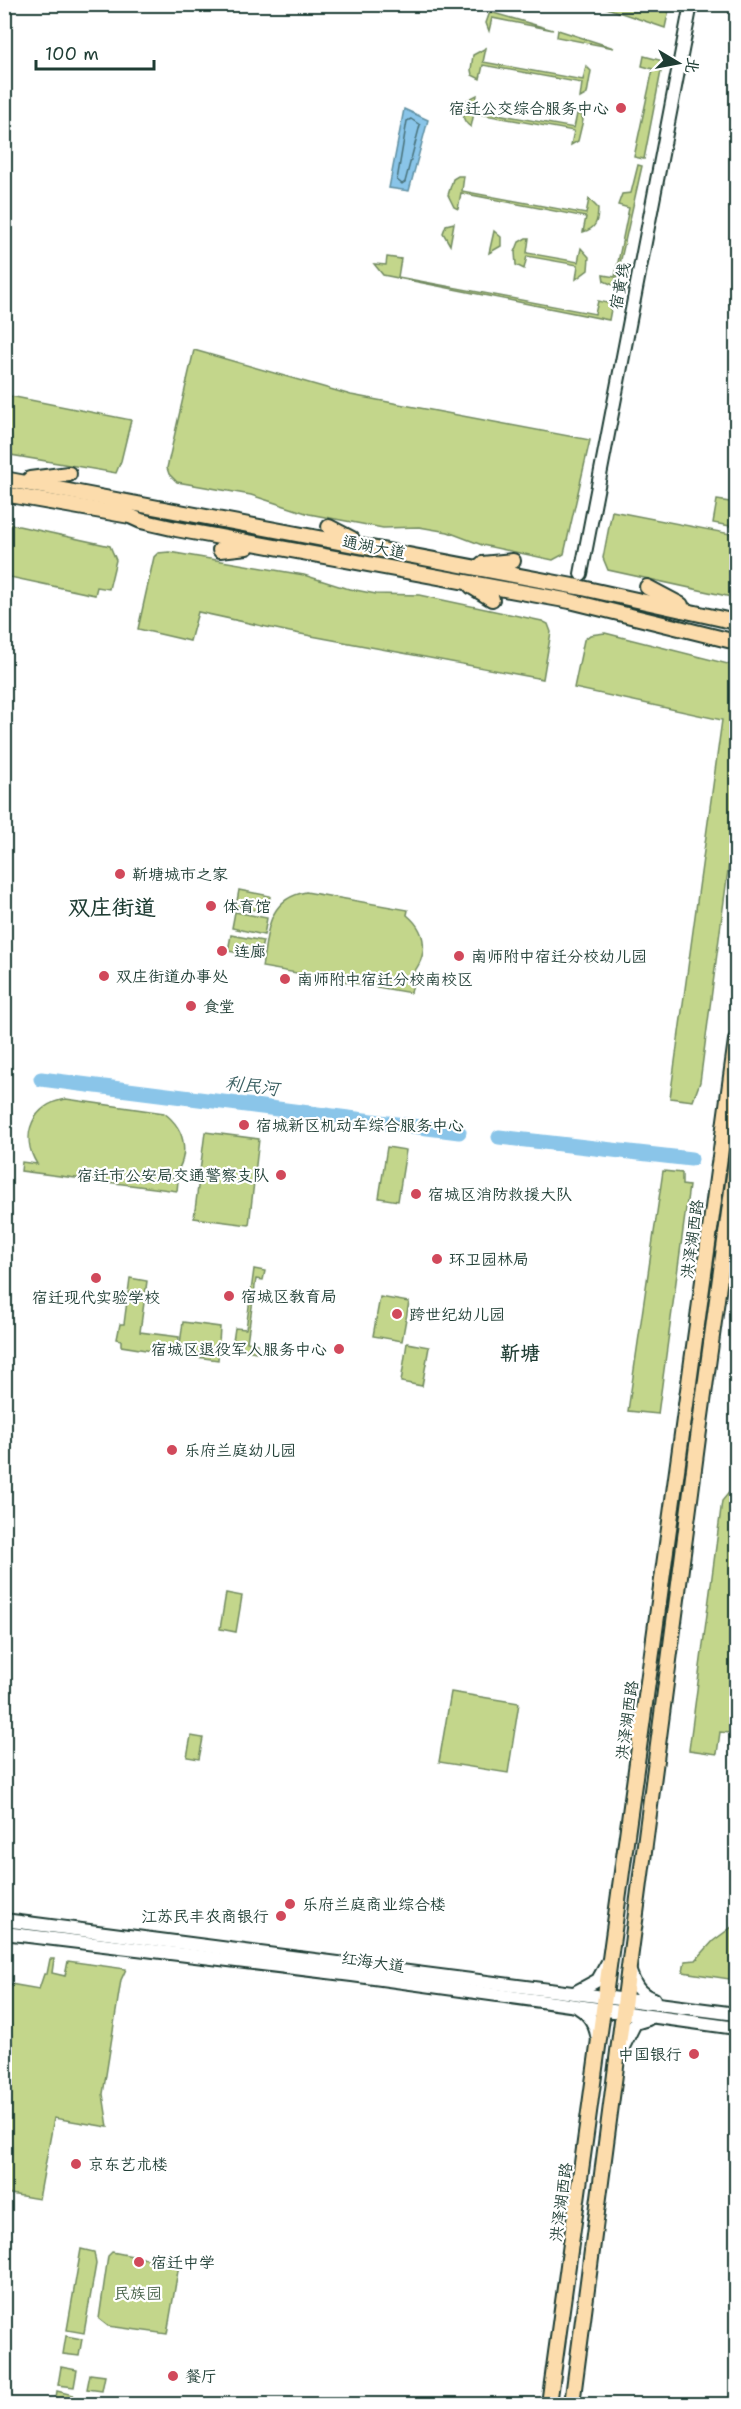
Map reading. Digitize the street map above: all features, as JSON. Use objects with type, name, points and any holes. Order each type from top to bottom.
[{"type":"main road","name":"宿黄线","points":[[580,581],[691,4]]},
{"type":"main road","points":[[10,480],[69,474]]},
{"type":"main road","name":"通湖大道","points":[[10,480],[466,566],[580,581],[736,622]]},
{"type":"main road","name":"通湖大道","points":[[4,494],[130,516],[167,528],[590,605],[736,642]]},
{"type":"main road","points":[[329,527],[367,547]]},
{"type":"main road","points":[[220,550],[261,545]]},
{"type":"main road","points":[[466,566],[513,561]]},
{"type":"main road","points":[[464,581],[492,599]]},
{"type":"main road","points":[[647,587],[696,613]]},
{"type":"main road","name":"洪泽湖西路","points":[[549,2404],[736,1040]]},
{"type":"main road","name":"洪泽湖西路","points":[[572,2404],[736,1161]]},
{"type":"main road","points":[[689,1379],[697,1387],[705,1383]]},
{"type":"main road","points":[[670,1517],[681,1510],[688,1517]]},
{"type":"main road","name":"红海大道","points":[[4,1920],[574,1994],[605,2004],[625,2007],[678,2007],[736,2014]]},
{"type":"main road","name":"红海大道","points":[[4,1933],[352,1975],[578,2007],[605,2004]]},
{"type":"main road","points":[[574,1994],[598,1980],[613,1943],[616,1941],[624,1945],[633,1940]]},
{"type":"main road","points":[[629,1969],[633,1983],[642,1994],[678,2007]]},
{"type":"main road","points":[[578,2007],[586,2012],[594,2024],[599,2047]]},
{"type":"main road","name":"红海大道","points":[[625,2007],[656,2018],[736,2028]]},
{"type":"main road","points":[[596,2068],[608,2064],[617,2065],[627,2035],[635,2023],[656,2018]]},
{"type":"green space","points":[[598,5],[670,5],[665,28]]},
{"type":"green space","points":[[490,12],[553,30],[492,18],[489,31],[486,23]]},
{"type":"green space","points":[[558,30],[614,48],[557,37]]},
{"type":"green space","points":[[486,48],[483,62],[583,80],[586,66],[591,71],[587,94],[580,98],[582,83],[483,65],[480,79],[472,75],[473,55]]},
{"type":"green space","points":[[644,56],[663,61],[644,159],[634,157],[653,69],[642,66]]},
{"type":"green space","points":[[477,95],[475,110],[574,128],[577,114],[581,115],[583,120],[578,141],[571,145],[574,131],[474,113],[471,127],[464,118],[464,108],[467,100]]},
{"type":"green space","points":[[638,165],[642,166],[615,286],[604,281],[603,275],[615,277],[629,208],[618,205],[622,194],[631,193]]},
{"type":"green space","points":[[464,176],[462,191],[586,214],[589,199],[598,208],[597,221],[591,229],[583,232],[586,217],[461,193],[458,209],[454,207],[448,195],[453,179]]},
{"type":"green space","points":[[454,223],[450,245],[443,233],[446,225]]},
{"type":"green space","points":[[494,231],[501,237],[501,246],[489,253]]},
{"type":"green space","points":[[529,238],[527,253],[578,262],[581,248],[589,257],[588,270],[576,279],[578,265],[527,256],[524,269],[516,265],[515,252],[519,242]]},
{"type":"green space","points":[[387,257],[401,259],[398,277],[595,314],[598,301],[612,304],[609,320],[383,275],[374,264],[386,265]]},
{"type":"green space","points":[[194,350],[351,395],[590,440],[564,554],[553,560],[482,545],[448,532],[419,527],[383,528],[309,514],[251,495],[177,482],[169,474],[167,468]]},
{"type":"green space","points":[[5,395],[131,420],[116,473],[5,454]]},
{"type":"green space","points":[[717,500],[736,503],[736,527],[713,523]]},
{"type":"green space","points":[[612,511],[736,535],[736,598],[608,570],[603,558]]},
{"type":"green space","points":[[5,523],[110,546],[116,560],[109,589],[97,587],[95,595],[5,576]]},
{"type":"green space","points":[[169,552],[304,575],[345,588],[376,594],[419,595],[542,621],[548,624],[551,632],[543,679],[290,632],[198,612],[190,641],[138,629],[154,557],[158,553]]},
{"type":"green space","points":[[605,633],[736,666],[736,810],[700,1082],[693,1101],[670,1098],[722,720],[574,688],[584,640],[590,635]]},
{"type":"green space","points":[[239,890],[270,896],[268,912],[236,907]]},
{"type":"green space","points":[[306,892],[408,910],[407,915],[415,923],[423,939],[422,957],[406,981],[413,983],[411,993],[262,967],[268,931],[276,910],[293,896]]},
{"type":"green space","points":[[235,912],[267,918],[264,935],[232,928]]},
{"type":"green space","points":[[231,935],[263,941],[259,957],[228,951]]},
{"type":"green space","points":[[66,1099],[164,1113],[178,1128],[184,1145],[181,1163],[170,1180],[178,1181],[177,1191],[21,1171],[22,1162],[37,1164],[29,1142],[32,1122],[45,1107]]},
{"type":"green space","points":[[205,1132],[259,1139],[249,1225],[194,1218]]},
{"type":"green space","points":[[387,1147],[406,1150],[398,1201],[379,1198]]},
{"type":"green space","points":[[663,1171],[682,1173],[682,1185],[689,1186],[658,1414],[628,1411]]},
{"type":"green space","points":[[254,1269],[265,1271],[263,1280],[256,1279],[247,1342],[257,1344],[256,1352],[232,1348],[235,1328],[246,1329]]},
{"type":"green space","points":[[130,1278],[147,1281],[140,1332],[179,1337],[177,1355],[121,1346],[121,1340],[117,1339],[120,1324],[124,1324]]},
{"type":"green space","points":[[380,1297],[409,1302],[402,1341],[373,1336]]},
{"type":"green space","points":[[183,1322],[220,1327],[218,1360],[182,1355],[184,1345],[180,1344]]},
{"type":"green space","points":[[407,1343],[429,1347],[422,1386],[401,1382]]},
{"type":"green space","points":[[736,1484],[736,1685],[730,1733],[720,1732],[717,1754],[689,1750],[722,1501]]},
{"type":"green space","points":[[226,1593],[242,1596],[236,1632],[220,1629]]},
{"type":"green space","points":[[451,1692],[519,1703],[508,1773],[439,1762]]},
{"type":"green space","points":[[191,1736],[203,1738],[199,1759],[187,1757]]},
{"type":"green space","points":[[736,1924],[736,1980],[683,1972],[685,1961],[696,1960],[713,1941]]},
{"type":"green space","points":[[50,1959],[54,1959],[52,1973],[65,1976],[68,1961],[126,1969],[121,1980],[103,2094],[108,2127],[54,2118],[39,2199],[5,2193],[4,1983],[39,1989],[44,1974],[47,1974]]},
{"type":"green space","points":[[81,2249],[94,2252],[96,2264],[84,2333],[67,2330]]},
{"type":"green space","name":"民族园","points":[[112,2252],[179,2265],[167,2334],[108,2326],[99,2319],[108,2256]]},
{"type":"green space","points":[[66,2336],[82,2339],[79,2356],[63,2354]]},
{"type":"green space","points":[[61,2367],[77,2370],[74,2387],[58,2385]]},
{"type":"green space","points":[[90,2374],[105,2376],[102,2391],[87,2389]]},
{"type":"green space","points":[[57,2391],[73,2395],[72,2404],[55,2404]]},
{"type":"water","points":[[404,109],[428,120],[409,191],[389,188]]},
{"type":"waterway","name":"利民河","points":[[41,1079],[459,1132]]},
{"type":"waterway","name":"利民河","points":[[499,1137],[691,1159]]},
{"type":"place","name":"宿迁公交综合服务中心","points":[[621,108]]},
{"type":"place","name":"靳塘城市之家","points":[[120,874]]},
{"type":"place","name":"体育馆","points":[[211,906]]},
{"type":"place","name":"连廊","points":[[222,951]]},
{"type":"place","name":"南师附中宿迁分校幼儿园","points":[[459,956]]},
{"type":"place","name":"双庄街道办事处","points":[[104,976]]},
{"type":"place","name":"南师附中宿迁分校南校区","points":[[285,979]]},
{"type":"place","name":"食堂","points":[[191,1006]]},
{"type":"place","name":"宿城新区机动车综合服务中心","points":[[244,1125]]},
{"type":"place","name":"宿迁市公安局交通警察支队","points":[[281,1175]]},
{"type":"place","name":"宿城区消防救援大队","points":[[416,1194]]},
{"type":"place","name":"环卫园林局","points":[[437,1259]]},
{"type":"place","name":"宿迁现代实验学校","points":[[96,1278]]},
{"type":"place","name":"宿城区教育局","points":[[229,1296]]},
{"type":"place","name":"跨世纪幼儿园","points":[[397,1314]]},
{"type":"place","name":"宿城区退役军人服务中心","points":[[339,1349]]},
{"type":"place","name":"乐府兰庭幼儿园","points":[[172,1450]]},
{"type":"place","name":"乐府兰庭商业综合楼","points":[[290,1904]]},
{"type":"place","name":"江苏民丰农商银行","points":[[281,1916]]},
{"type":"place","name":"中国银行","points":[[694,2054]]},
{"type":"place","name":"京东艺术楼","points":[[76,2164]]},
{"type":"place","name":"宿迁中学","points":[[139,2262]]},
{"type":"place","name":"餐厅","points":[[173,2376]]},
{"type":"district","name":"双庄街道","points":[[112,907]]},
{"type":"district","name":"靳塘","points":[[520,1353]]}]
